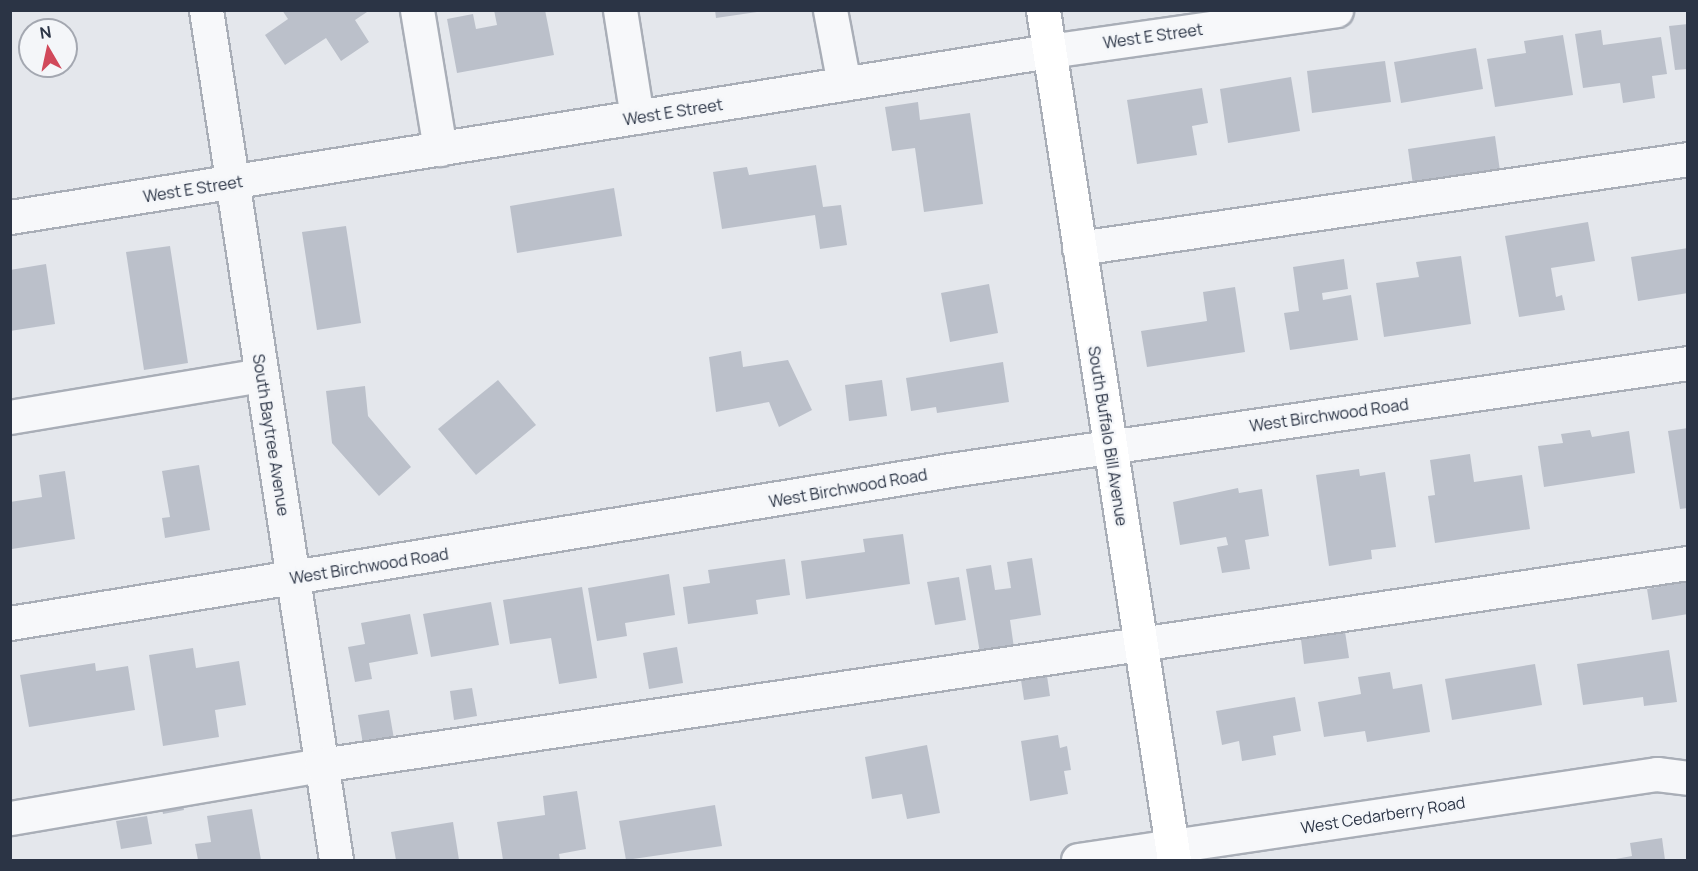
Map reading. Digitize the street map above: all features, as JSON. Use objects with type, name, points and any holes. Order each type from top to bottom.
[{"type":"main road","name":"South Buffalo Bill Avenue","points":[[1043,10],[1173,854]]},
{"type":"street","name":"South Baytree Avenue","points":[[206,10],[336,861]]},
{"type":"street","points":[[417,10],[440,149]]},
{"type":"street","points":[[620,10],[637,117]]},
{"type":"street","points":[[830,10],[844,84]]},
{"type":"street","name":"West E Street","points":[[10,217],[1049,51],[1336,10]]},
{"type":"street","points":[[1079,248],[1688,159]]},
{"type":"street","name":"West Birchwood Road","points":[[10,623],[1110,447],[1688,363]]},
{"type":"street","points":[[10,417],[262,375]]},
{"type":"street","points":[[10,818],[321,765],[1688,563]]},
{"type":"street","name":"West Cedarberry Road","points":[[1078,861],[1173,854],[1657,774],[1688,778]]},
{"type":"building","points":[[282,10],[370,10],[355,20],[369,42],[341,61],[326,38],[285,65],[265,35],[288,19]]},
{"type":"building","points":[[494,10],[545,10],[554,55],[457,73],[447,19],[473,14],[476,29],[497,25]]},
{"type":"building","points":[[715,10],[757,10],[757,12],[716,18]]},
{"type":"building","points":[[1688,24],[1688,69],[1675,70],[1669,26]]},
{"type":"building","points":[[1601,30],[1603,45],[1661,37],[1667,74],[1652,76],[1655,98],[1623,103],[1620,83],[1583,88],[1575,34]]},
{"type":"building","points":[[1563,35],[1573,95],[1495,107],[1487,59],[1526,53],[1524,41]]},
{"type":"building","points":[[1476,48],[1483,89],[1401,103],[1394,62]]},
{"type":"building","points":[[1385,61],[1391,102],[1312,113],[1307,71]]},
{"type":"building","points":[[1291,77],[1300,131],[1228,143],[1220,89]]},
{"type":"building","points":[[1202,88],[1208,123],[1192,126],[1197,155],[1137,164],[1127,100]]},
{"type":"building","points":[[918,102],[920,120],[970,113],[983,204],[924,212],[915,148],[892,151],[885,107]]},
{"type":"building","points":[[1495,136],[1500,171],[1413,185],[1408,149]]},
{"type":"building","points":[[816,165],[823,207],[841,205],[847,245],[820,249],[815,215],[722,229],[713,172],[747,167],[749,175]]},
{"type":"building","points":[[614,188],[622,236],[517,253],[510,206]]},
{"type":"building","points":[[1588,222],[1595,261],[1551,268],[1556,297],[1562,295],[1565,310],[1519,317],[1505,236]]},
{"type":"building","points":[[346,226],[361,323],[317,330],[302,232]]},
{"type":"building","points":[[170,246],[188,363],[144,370],[126,252]]},
{"type":"building","points":[[1688,248],[1688,293],[1638,301],[1631,257]]},
{"type":"building","points":[[1461,256],[1471,324],[1384,337],[1376,283],[1419,277],[1416,262]]},
{"type":"building","points":[[1344,259],[1348,289],[1322,293],[1323,300],[1351,295],[1358,340],[1290,350],[1284,313],[1299,311],[1293,267]]},
{"type":"building","points":[[46,264],[55,324],[10,331],[10,270]]},
{"type":"building","points":[[989,284],[998,333],[950,342],[941,293]]},
{"type":"building","points":[[1235,287],[1245,352],[1147,367],[1141,331],[1207,321],[1203,292]]},
{"type":"building","points":[[741,351],[743,367],[788,360],[812,410],[779,427],[769,402],[716,412],[709,357]]},
{"type":"building","points":[[1003,362],[1009,402],[937,413],[936,407],[911,411],[906,378]]},
{"type":"building","points":[[498,380],[536,425],[476,475],[438,429]]},
{"type":"building","points":[[882,380],[887,416],[849,421],[845,385]]},
{"type":"building","points":[[365,386],[368,416],[411,467],[379,496],[332,443],[326,391]]},
{"type":"building","points":[[1688,428],[1688,508],[1680,509],[1668,431]]},
{"type":"building","points":[[1590,430],[1592,437],[1629,431],[1635,473],[1544,487],[1538,446],[1563,443],[1561,434]]},
{"type":"building","points":[[1470,454],[1474,482],[1522,475],[1530,529],[1435,543],[1428,496],[1435,495],[1430,460]]},
{"type":"building","points":[[199,465],[210,530],[165,538],[162,518],[170,517],[162,471]]},
{"type":"building","points":[[1359,469],[1360,476],[1385,472],[1396,547],[1371,550],[1372,559],[1329,566],[1316,475]]},
{"type":"building","points":[[65,471],[75,539],[12,549],[10,502],[42,497],[39,475]]},
{"type":"building","points":[[1238,488],[1239,493],[1262,489],[1269,536],[1245,540],[1250,569],[1222,573],[1217,547],[1228,545],[1226,537],[1180,545],[1173,502]]},
{"type":"building","points":[[903,534],[910,584],[806,599],[801,561],[865,552],[863,539]]},
{"type":"building","points":[[1032,558],[1041,615],[1010,620],[1014,648],[980,653],[966,569],[991,565],[995,590],[1011,588],[1007,562]]},
{"type":"building","points":[[785,559],[790,595],[756,600],[758,614],[688,624],[683,587],[710,583],[708,570]]},
{"type":"building","points":[[669,574],[675,615],[625,623],[627,636],[597,641],[588,588]]},
{"type":"building","points":[[959,577],[966,620],[935,625],[927,582]]},
{"type":"building","points":[[1688,581],[1688,614],[1652,620],[1647,589]]},
{"type":"building","points":[[582,587],[597,678],[559,684],[551,638],[510,644],[503,600]]},
{"type":"building","points":[[491,602],[499,645],[431,657],[423,614]]},
{"type":"building","points":[[410,614],[418,654],[369,663],[372,679],[355,682],[348,647],[365,644],[361,623]]},
{"type":"building","points":[[1344,625],[1349,658],[1304,664],[1300,631]]},
{"type":"building","points":[[677,647],[683,683],[649,689],[643,653]]},
{"type":"building","points":[[193,648],[196,668],[239,661],[246,705],[215,710],[219,737],[163,746],[149,655]]},
{"type":"building","points":[[1669,650],[1677,702],[1644,706],[1643,697],[1583,705],[1577,664]]},
{"type":"building","points":[[95,663],[96,671],[128,666],[135,710],[29,727],[20,675]]},
{"type":"building","points":[[1535,664],[1542,705],[1452,720],[1445,679]]},
{"type":"building","points":[[1390,672],[1393,689],[1422,684],[1430,732],[1367,742],[1365,731],[1324,737],[1318,702],[1361,694],[1358,677]]},
{"type":"building","points":[[1047,676],[1050,696],[1024,700],[1021,680]]},
{"type":"building","points":[[472,688],[477,716],[454,720],[450,691]]},
{"type":"building","points":[[1295,697],[1301,731],[1273,736],[1276,755],[1242,761],[1239,741],[1222,745],[1216,711]]},
{"type":"building","points":[[389,710],[394,739],[363,744],[358,715]]},
{"type":"building","points":[[1058,735],[1060,748],[1067,746],[1071,770],[1064,771],[1068,794],[1030,801],[1021,741]]},
{"type":"building","points":[[927,745],[940,813],[907,819],[902,794],[872,799],[865,757]]},
{"type":"building","points":[[577,791],[586,849],[559,854],[560,860],[503,860],[497,822],[545,815],[543,796]]},
{"type":"building","points":[[182,798],[184,810],[163,814],[161,801]]},
{"type":"building","points":[[715,805],[722,846],[626,860],[619,821]]},
{"type":"building","points":[[252,809],[261,860],[198,860],[195,844],[211,842],[207,816]]},
{"type":"building","points":[[147,816],[152,844],[121,849],[116,821]]},
{"type":"building","points":[[453,822],[459,860],[396,860],[391,832]]},
{"type":"building","points":[[1662,838],[1665,860],[1610,860],[1632,856],[1630,843]]}]
